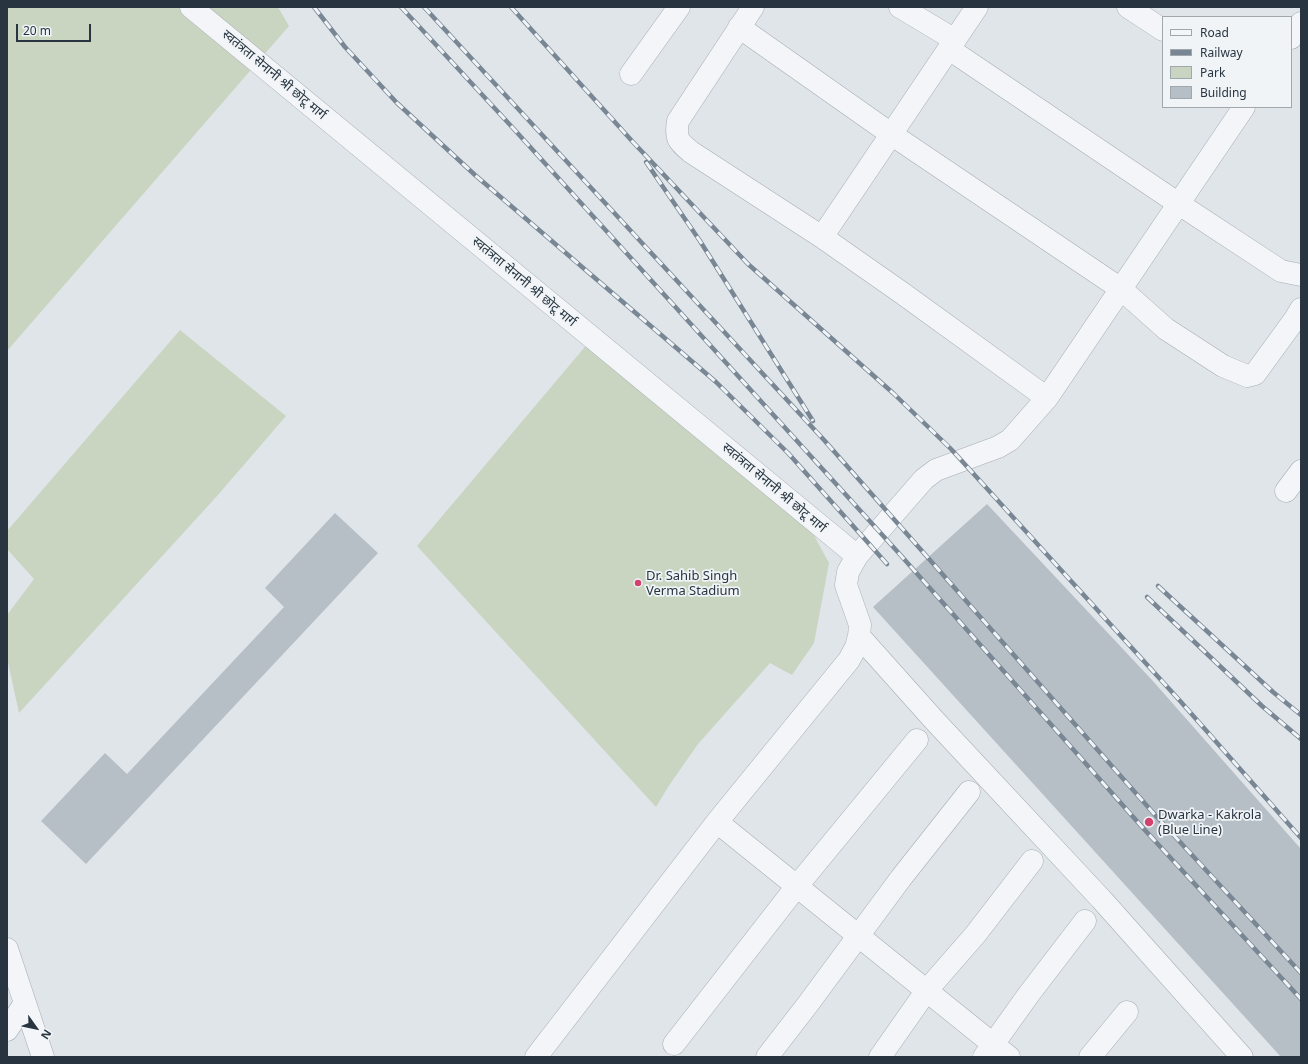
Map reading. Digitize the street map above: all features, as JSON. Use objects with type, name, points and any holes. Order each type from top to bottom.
[{"type":"street","name":"स्वतंत्रता सेनानी श्री छोटू मार्ग","points":[[191,7],[856,556]]},
{"type":"street","points":[[631,74],[679,7]]},
{"type":"street","points":[[753,7],[678,121],[676,133],[681,144],[822,237],[902,293],[1046,398]]},
{"type":"street","points":[[900,7],[1179,204],[1280,271],[1301,275]]},
{"type":"street","points":[[822,237],[977,7]]},
{"type":"street","points":[[1128,7],[1162,29]]},
{"type":"street","points":[[1292,36],[1301,23]]},
{"type":"street","points":[[739,27],[892,134],[1121,289],[1166,329],[1223,366],[1246,376],[1255,374],[1301,309]]},
{"type":"street","points":[[536,1057],[717,822],[849,660],[856,647],[860,625],[846,585],[848,572],[856,556],[924,479],[936,470],[998,447],[1010,440],[1046,398],[1243,108]]},
{"type":"street","points":[[1286,491],[1301,471]]},
{"type":"street","points":[[859,636],[934,720],[1102,900],[1242,1057]]},
{"type":"street","points":[[674,1044],[797,886],[917,740]]},
{"type":"street","points":[[767,1057],[901,878],[969,792]]},
{"type":"street","points":[[717,822],[927,990],[995,1053],[1029,994],[1085,921]]},
{"type":"street","points":[[880,1057],[927,990],[975,935],[1032,861]]},
{"type":"street","points":[[7,949],[43,1057]]},
{"type":"street","points":[[7,1030],[25,1003]]},
{"type":"street","points":[[1090,1057],[1127,1012]]},
{"type":"green space","points":[[7,7],[278,7],[289,26],[7,351]]},
{"type":"green space","points":[[180,330],[286,416],[217,496],[19,713],[7,658],[7,615],[34,579],[7,549],[7,531]]},
{"type":"green space","name":"Dr. Sahib Singh Verma Stadium","points":[[589,342],[812,532],[829,563],[814,643],[792,675],[770,663],[698,744],[656,807],[417,546]]},
{"type":"building","points":[[987,504],[1152,680],[1301,849],[1301,1057],[1281,1057],[873,607]]},
{"type":"building","points":[[335,513],[378,553],[86,864],[41,821],[105,753],[127,774],[284,607],[265,588]]},
{"type":"railway","points":[[314,7],[345,47],[397,103],[475,175],[716,382],[788,453],[887,564]]},
{"type":"railway","points":[[401,7],[896,550],[1143,828],[1301,999]]},
{"type":"railway","points":[[424,7],[824,440],[1156,816],[1301,973]]},
{"type":"railway","points":[[511,7],[632,141],[748,264],[893,393],[951,449],[1181,702],[1301,838]]},
{"type":"railway","points":[[646,162],[700,241],[813,421]]},
{"type":"railway","points":[[1158,586],[1273,692],[1301,715]]},
{"type":"railway","points":[[1147,597],[1262,706],[1301,739]]},
{"type":"place","name":"Dr. Sahib Singh Verma Stadium","points":[[638,583]]},
{"type":"place","name":"Dwarka - Kakrola (Blue Line)","points":[[1149,822]]}]
